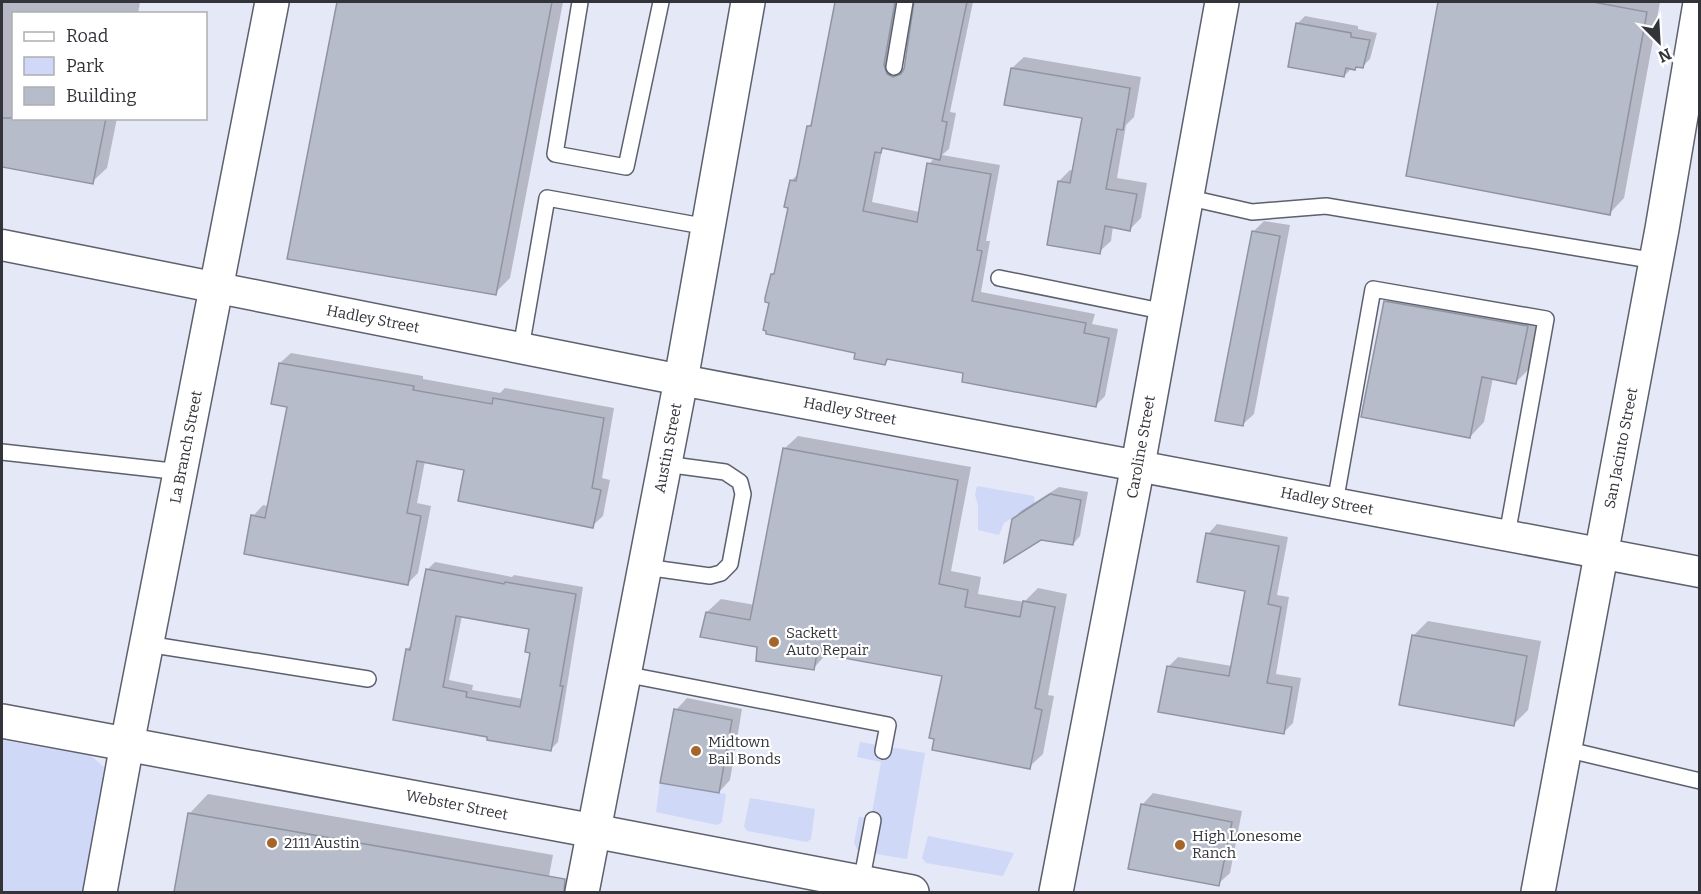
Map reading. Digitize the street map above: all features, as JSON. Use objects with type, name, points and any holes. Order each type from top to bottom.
[{"type":"street","name":"La Branch Street","points":[[100,892],[272,2]]},
{"type":"street","name":"Austin Street","points":[[582,892],[681,380],[748,2]]},
{"type":"street","name":"Caroline Street","points":[[1056,892],[1138,465],[1222,2]]},
{"type":"street","name":"San Jacinto Street","points":[[1538,892],[1656,261],[1689,132],[1700,3]]},
{"type":"street","name":"Hadley Street","points":[[2,245],[681,380],[1700,572]]},
{"type":"street","name":"Webster Street","points":[[2,721],[912,892]]},
{"type":"lane","points":[[580,2],[555,154],[626,167],[661,2]]},
{"type":"lane","points":[[894,67],[905,2]]},
{"type":"lane","points":[[1186,197],[1252,212],[1326,206],[1656,261]]},
{"type":"lane","points":[[521,348],[547,198],[708,226]]},
{"type":"lane","points":[[999,278],[1166,312]]},
{"type":"lane","points":[[1335,503],[1373,289],[1546,319],[1507,536]]},
{"type":"lane","points":[[2,452],[181,472]]},
{"type":"lane","points":[[645,567],[710,576],[721,573],[730,564],[743,494],[740,482],[725,472],[665,464]]},
{"type":"lane","points":[[147,644],[368,679]]},
{"type":"lane","points":[[624,674],[888,725],[884,751]]},
{"type":"lane","points":[[1564,749],[1700,781]]},
{"type":"lane","points":[[861,883],[873,820]]},
{"type":"green space","points":[[977,486],[1034,496],[1035,504],[1004,523],[999,535],[978,530],[978,505],[975,495]]},
{"type":"green space","points":[[2,740],[91,756],[104,767],[107,779],[86,892],[2,892]]},
{"type":"green space","points":[[860,742],[925,753],[907,859],[858,851],[854,843],[859,817],[871,818],[881,762],[857,757]]},
{"type":"green space","points":[[660,783],[726,794],[722,822],[717,825],[656,812]]},
{"type":"green space","points":[[750,798],[815,809],[811,839],[807,842],[747,831],[744,826]]},
{"type":"green space","points":[[928,836],[1014,853],[1003,876],[926,863],[922,858]]},
{"type":"building","points":[[337,2],[552,2],[496,295],[287,259]]},
{"type":"building","points":[[835,2],[895,2],[884,65],[887,74],[893,77],[901,74],[904,69],[914,2],[967,2],[942,121],[947,122],[940,160],[882,148],[881,153],[875,152],[863,211],[917,222],[927,163],[991,174],[977,250],[982,251],[972,301],[1086,323],[1084,333],[1109,338],[1096,407],[962,382],[963,373],[887,359],[885,365],[854,359],[855,353],[766,334],[763,330],[769,303],[765,302],[765,298],[771,274],[774,274],[788,208],[784,207],[790,180],[796,181],[807,126],[811,126]]},
{"type":"building","points":[[1438,2],[1593,2],[1647,12],[1610,215],[1406,176]]},
{"type":"building","points":[[1296,23],[1351,33],[1351,37],[1370,40],[1363,68],[1356,67],[1355,70],[1346,68],[1344,77],[1288,67]]},
{"type":"building","points":[[1011,68],[1130,88],[1123,130],[1117,129],[1106,189],[1137,194],[1130,231],[1105,226],[1100,254],[1047,245],[1058,181],[1070,183],[1082,118],[1004,105]]},
{"type":"building","points":[[2,118],[12,118],[12,120],[106,120],[93,184],[2,167]]},
{"type":"building","points":[[1252,231],[1280,236],[1243,426],[1215,421]]},
{"type":"building","points":[[1384,301],[1528,326],[1516,384],[1482,377],[1470,438],[1361,417]]},
{"type":"building","points":[[279,363],[414,386],[413,390],[492,404],[493,398],[604,418],[592,488],[601,490],[593,528],[458,501],[464,470],[417,461],[407,513],[421,516],[408,585],[244,554],[251,515],[265,518],[287,407],[271,404]]},
{"type":"building","points":[[783,448],[958,480],[939,584],[968,590],[965,607],[1020,617],[1023,601],[1055,607],[1035,708],[1042,710],[1030,769],[932,750],[934,739],[929,738],[942,676],[817,653],[814,670],[756,661],[757,647],[700,637],[706,612],[750,620]]},
{"type":"building","points":[[1050,494],[1081,500],[1073,545],[1041,540],[1004,563],[1012,519]]},
{"type":"building","points":[[1206,533],[1279,546],[1268,604],[1281,607],[1267,683],[1292,687],[1284,734],[1158,712],[1167,666],[1229,676],[1245,591],[1197,582]]},
{"type":"building","points":[[426,569],[504,584],[505,582],[576,594],[551,751],[393,720],[406,649],[410,650]],"holes":[[[456,616],[529,629],[525,652],[530,653],[520,707],[466,697],[467,692],[443,687]]]},
{"type":"building","points":[[1412,635],[1527,656],[1514,726],[1399,705]]},
{"type":"building","name":"Midtown Bail Bonds","points":[[674,709],[732,720],[719,793],[660,783]]},
{"type":"building","name":"High Lonesome Ranch","points":[[1141,804],[1232,822],[1219,886],[1128,869]]},
{"type":"building","name":"2111 Austin","points":[[188,813],[565,879],[564,892],[174,892]]},
{"type":"place","name":"Sackett Auto Repair","points":[[774,642]]},
{"type":"place","name":"Midtown Bail Bonds","points":[[696,751]]},
{"type":"place","name":"2111 Austin","points":[[272,843]]},
{"type":"place","name":"High Lonesome Ranch","points":[[1180,845]]}]
